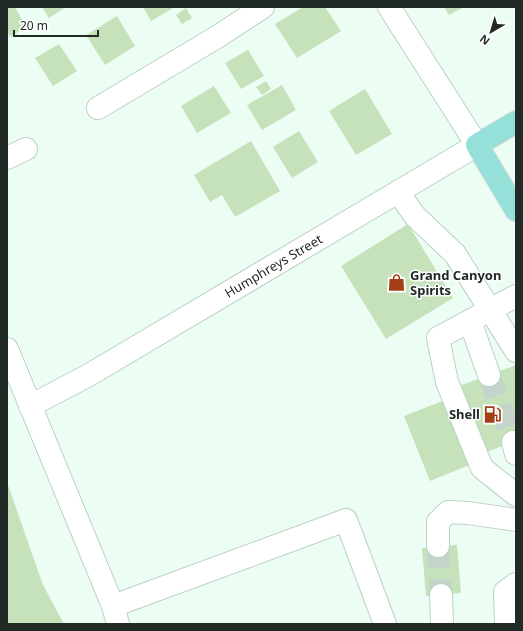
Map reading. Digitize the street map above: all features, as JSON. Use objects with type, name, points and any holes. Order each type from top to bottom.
[{"type":"main road","name":"Humphreys Street","points":[[477,144],[516,122]]},
{"type":"main road","points":[[477,144],[516,210]]},
{"type":"street","points":[[98,108],[264,7]]},
{"type":"street","points":[[389,7],[477,144]]},
{"type":"street","name":"Humphreys Street","points":[[30,406],[89,375],[477,144]]},
{"type":"street","points":[[398,192],[415,216],[455,254],[516,351]]},
{"type":"street","points":[[516,296],[438,338],[447,382],[482,468],[516,495]]},
{"type":"street","points":[[470,321],[490,375]]},
{"type":"street","points":[[7,349],[116,615],[346,520],[385,624]]},
{"type":"street","points":[[438,546],[438,522],[448,512],[468,513],[516,520]]},
{"type":"street","points":[[506,624],[505,592],[516,584]]},
{"type":"street","points":[[442,595],[442,624]]},
{"type":"building","points":[[7,7],[15,7],[26,27],[10,37],[7,32]]},
{"type":"building","points":[[42,7],[66,7],[49,18]]},
{"type":"building","points":[[143,7],[175,7],[151,21]]},
{"type":"building","points":[[303,7],[325,7],[341,31],[297,58],[275,24]]},
{"type":"building","points":[[444,7],[464,7],[449,15]]},
{"type":"building","points":[[186,8],[192,18],[182,24],[176,15]]},
{"type":"building","points":[[117,16],[135,46],[105,65],[86,35]]},
{"type":"building","points":[[59,44],[77,71],[53,86],[35,58]]},
{"type":"building","points":[[248,50],[264,76],[241,89],[225,63]]},
{"type":"building","points":[[266,81],[271,89],[262,95],[256,87]]},
{"type":"building","points":[[282,85],[296,110],[262,130],[247,105]]},
{"type":"building","points":[[214,86],[231,113],[197,133],[181,106]]},
{"type":"building","points":[[365,89],[392,134],[356,155],[329,111]]},
{"type":"building","points":[[299,131],[318,162],[292,178],[273,147]]},
{"type":"building","points":[[251,141],[280,191],[235,217],[222,195],[210,202],[194,175]]},
{"type":"building","name":"Grand Canyon Spirits","points":[[408,224],[453,298],[386,339],[341,266]]},
{"type":"building","name":"Shell","points":[[516,365],[516,441],[484,453],[459,386]]},
{"type":"building","points":[[445,400],[472,464],[430,481],[404,416]]},
{"type":"building","points":[[7,482],[43,585],[64,624],[7,624]]},
{"type":"building","points":[[457,545],[461,593],[426,596],[422,548]]},
{"type":"tunnel","points":[[489,375],[513,442]]},
{"type":"tunnel","points":[[438,546],[441,595]]},
{"type":"place","name":"Grand Canyon Spirits","points":[[397,282]]},
{"type":"place","name":"Shell","points":[[493,414]]}]
